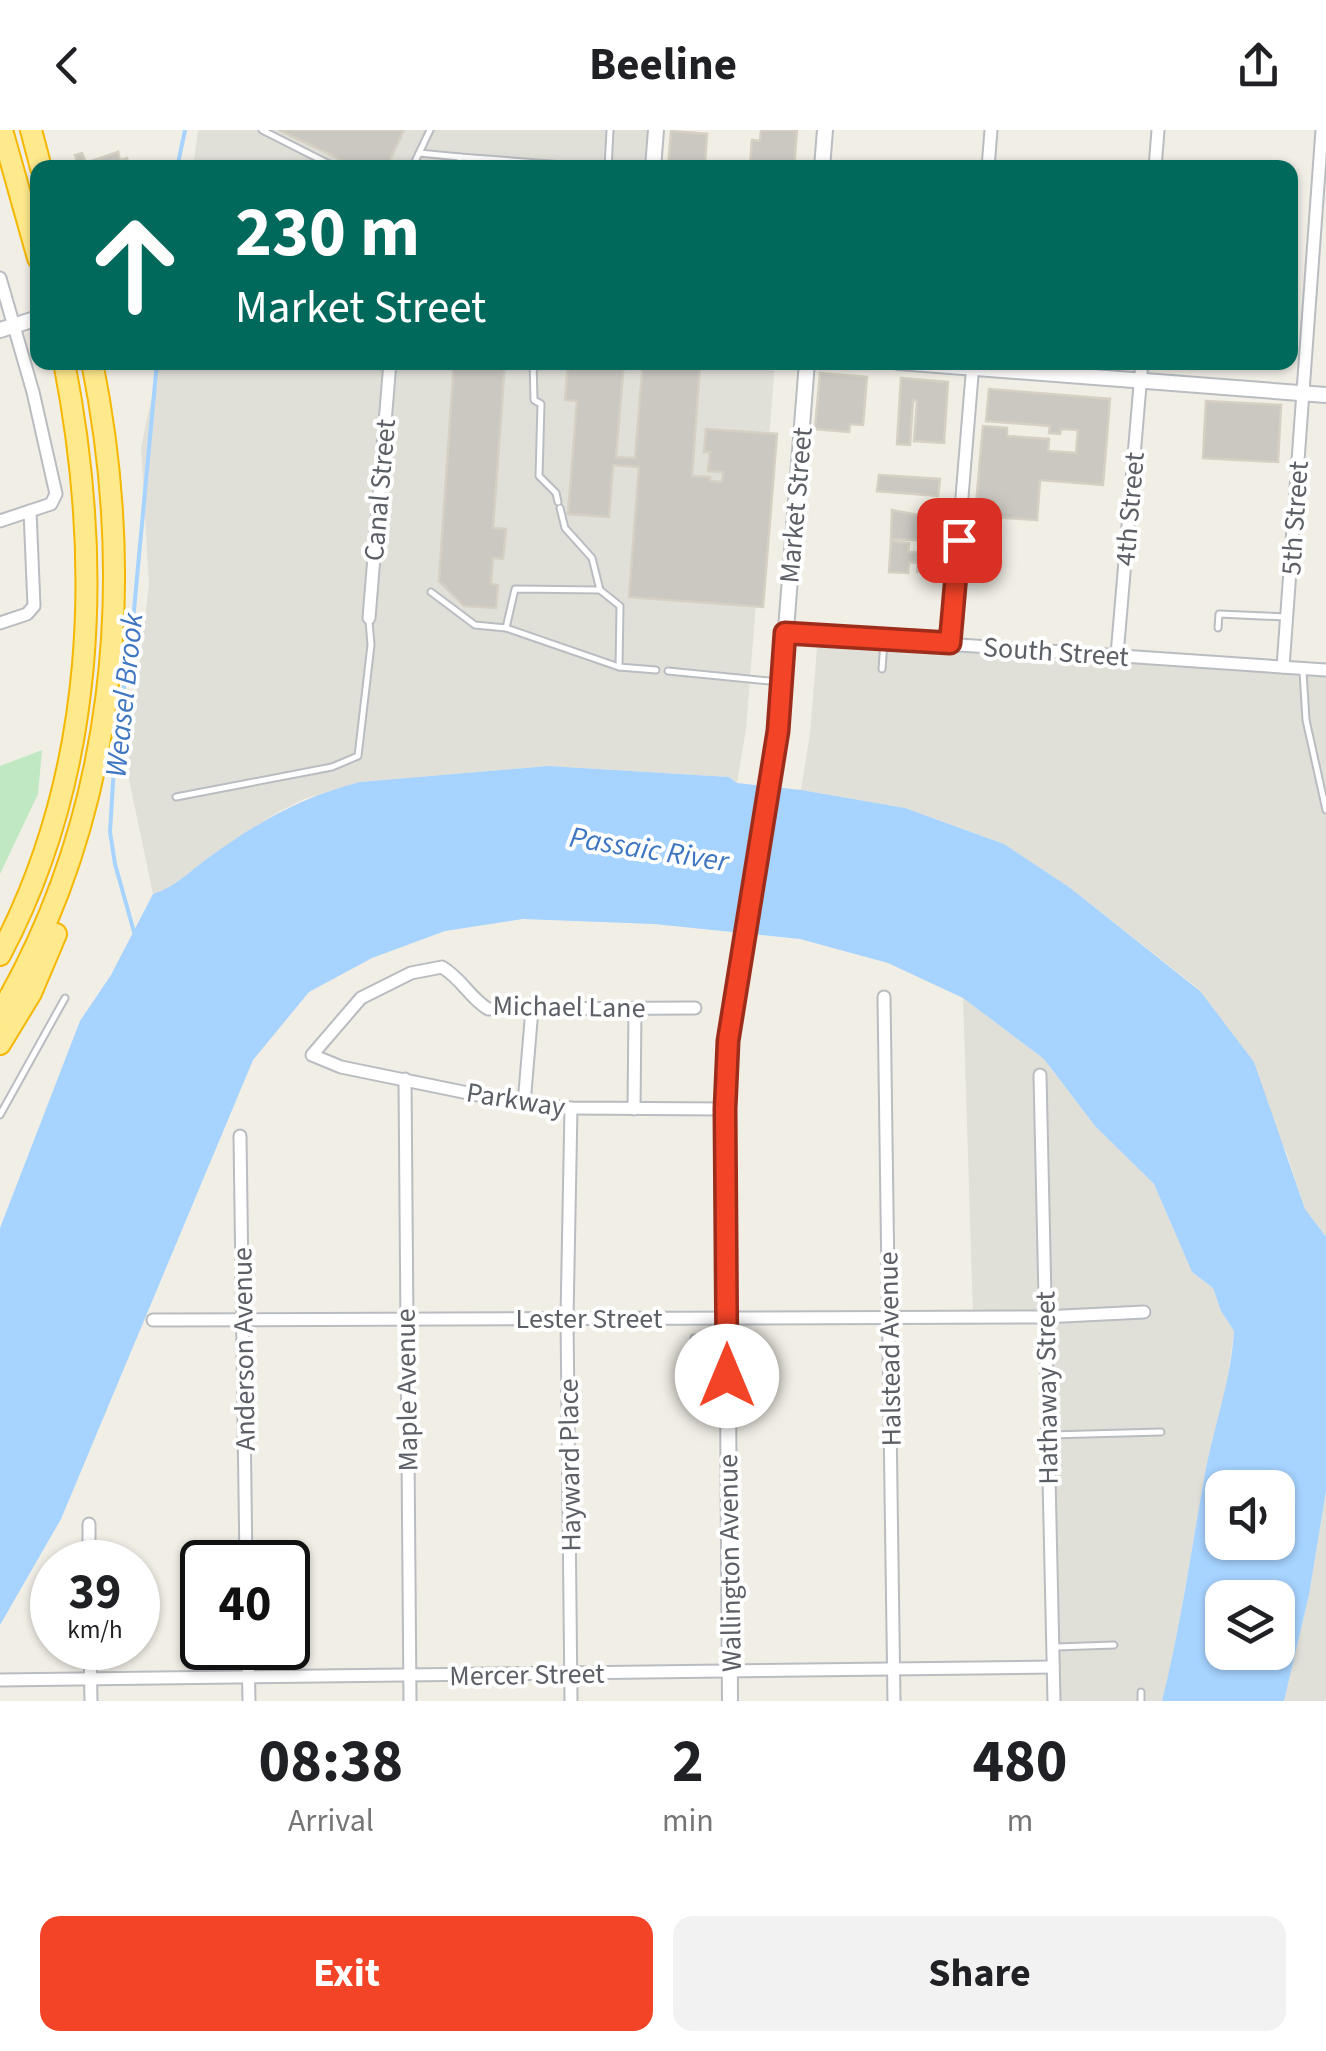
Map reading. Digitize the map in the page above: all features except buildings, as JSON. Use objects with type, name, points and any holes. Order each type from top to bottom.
[{"type":"highway","points":[[2,130],[30,230]]},
{"type":"highway","points":[[31,130],[39,160]]},
{"type":"highway","points":[[0,955],[50,835],[69,762],[81,690],[88,543],[82,469],[65,370]]},
{"type":"highway","points":[[0,1044],[30,992],[61,922],[81,846],[108,694],[116,580],[111,484],[93,370]]},
{"type":"highway","points":[[0,1014],[50,917],[87,806]]},
{"type":"street","points":[[654,160],[656,130]]},
{"type":"street","points":[[823,160],[825,130]]},
{"type":"street","points":[[989,160],[991,130]]},
{"type":"street","points":[[1156,160],[1158,130]]},
{"type":"street","name":"5th Street","points":[[1283,667],[1322,130]]},
{"type":"street","points":[[0,278],[8,328],[56,484],[51,504],[0,521]]},
{"type":"street","name":"Canal Street","points":[[369,618],[389,370]]},
{"type":"street","name":"Market Street","points":[[752,886],[782,683],[806,370]]},
{"type":"street","points":[[950,643],[973,370]]},
{"type":"street","points":[[1022,370],[1326,395]]},
{"type":"street","name":"4th Street","points":[[1116,655],[1141,370]]},
{"type":"street","points":[[0,622],[28,614],[34,606],[30,511]]},
{"type":"street","name":"South Street","points":[[785,633],[1326,670]]},
{"type":"street","name":"Wallington Avenue","points":[[730,1701],[725,1109],[728,1041],[752,886]]},
{"type":"street","name":"Michael Lane","points":[[312,1055],[361,998],[411,974],[442,968],[462,980],[474,1000],[488,1009],[695,1008]]},
{"type":"street","name":"Halstead Avenue","points":[[884,997],[894,1701]]},
{"type":"street","points":[[634,1109],[635,1008]]},
{"type":"street","points":[[524,1104],[532,1009]]},
{"type":"street","name":"Parkway","points":[[312,1055],[341,1067],[524,1104],[725,1109]]},
{"type":"street","name":"Hathaway Street","points":[[1040,1075],[1054,1701]]},
{"type":"street","name":"Maple Avenue","points":[[406,1079],[410,1701]]},
{"type":"street","name":"Hayward Place","points":[[571,1108],[567,1318],[571,1701]]},
{"type":"street","name":"Anderson Avenue","points":[[240,1136],[246,1540]]},
{"type":"street","name":"Lester Street","points":[[154,1320],[1044,1317],[1144,1312]]},
{"type":"street","points":[[89,1524],[89,1540]]},
{"type":"street","name":"Mercer Street","points":[[0,1680],[1054,1667]]},
{"type":"street","points":[[90,1670],[91,1701]]},
{"type":"street","points":[[248,1670],[248,1701]]},
{"type":"lane","points":[[262,130],[321,160]]},
{"type":"lane","points":[[415,160],[430,130]]},
{"type":"lane","points":[[607,160],[610,130]]},
{"type":"lane","points":[[418,154],[500,160]]},
{"type":"lane","points":[[533,370],[534,400],[541,404],[539,476],[556,492],[565,528],[592,558],[600,590],[620,606],[619,667]]},
{"type":"lane","points":[[506,628],[514,590],[600,590]]},
{"type":"lane","points":[[432,592],[475,625],[506,628],[619,667],[656,670]]},
{"type":"lane","points":[[1218,628],[1219,614],[1286,617]]},
{"type":"lane","points":[[176,797],[332,767],[358,756],[371,644],[369,618]]},
{"type":"lane","points":[[882,669],[884,639]]},
{"type":"lane","points":[[1302,669],[1306,720],[1326,810]]},
{"type":"lane","points":[[668,671],[782,683]]},
{"type":"lane","points":[[0,1115],[64,998]]},
{"type":"lane","points":[[694,1338],[695,1405],[727,1404]]},
{"type":"lane","points":[[1047,1434],[1162,1432]]},
{"type":"lane","points":[[1053,1647],[1114,1645]]},
{"type":"lane","points":[[1141,1692],[1141,1701]]},
{"type":"shaded area","points":[[198,130],[656,130],[654,160],[194,160]]},
{"type":"shaded area","points":[[158,370],[774,370],[746,729],[737,783],[729,777],[548,766],[360,782],[304,799],[278,812],[213,854],[167,890],[153,894],[127,770],[149,584],[141,447]]},
{"type":"shaded area","points":[[818,636],[1326,671],[1326,1237],[1305,1209],[1286,1151],[1200,990],[1069,887],[1004,844],[905,808],[801,790]]},
{"type":"shaded area","points":[[963,998],[1044,1059],[1095,1126],[1154,1184],[1192,1272],[1213,1288],[1234,1331],[1226,1393],[1205,1470],[1162,1701],[1057,1701],[1052,1312],[973,1314]]},
{"type":"shaded area","points":[[1326,1491],[1326,1701],[1284,1701],[1291,1670],[1295,1670]]},
{"type":"green space","points":[[42,750],[38,794],[0,874],[0,766]]},
{"type":"water","name":"Passaic River","points":[[548,766],[729,777],[737,783],[905,808],[1004,844],[1069,887],[1200,991],[1254,1062],[1305,1209],[1326,1237],[1326,1491],[1295,1654],[1295,1580],[1205,1580],[1205,1670],[1291,1670],[1284,1701],[1162,1701],[1205,1474],[1205,1560],[1295,1560],[1295,1470],[1206,1470],[1234,1331],[1213,1288],[1192,1272],[1154,1184],[1095,1126],[1044,1059],[963,998],[888,963],[800,939],[654,924],[523,919],[445,931],[372,958],[309,992],[253,1060],[61,1519],[49,1540],[30,1540],[30,1573],[0,1625],[0,1228],[80,1021],[111,975],[153,894],[177,882],[264,821],[320,795],[360,782]]},
{"type":"waterway","name":"Weasel Brook","points":[[179,160],[185,130]]},
{"type":"waterway","name":"Weasel Brook","points":[[134,932],[110,832],[156,370]]},
{"type":"route","points":[[727,1376],[728,1041],[778,731],[785,633],[950,643],[959,540]]}]
